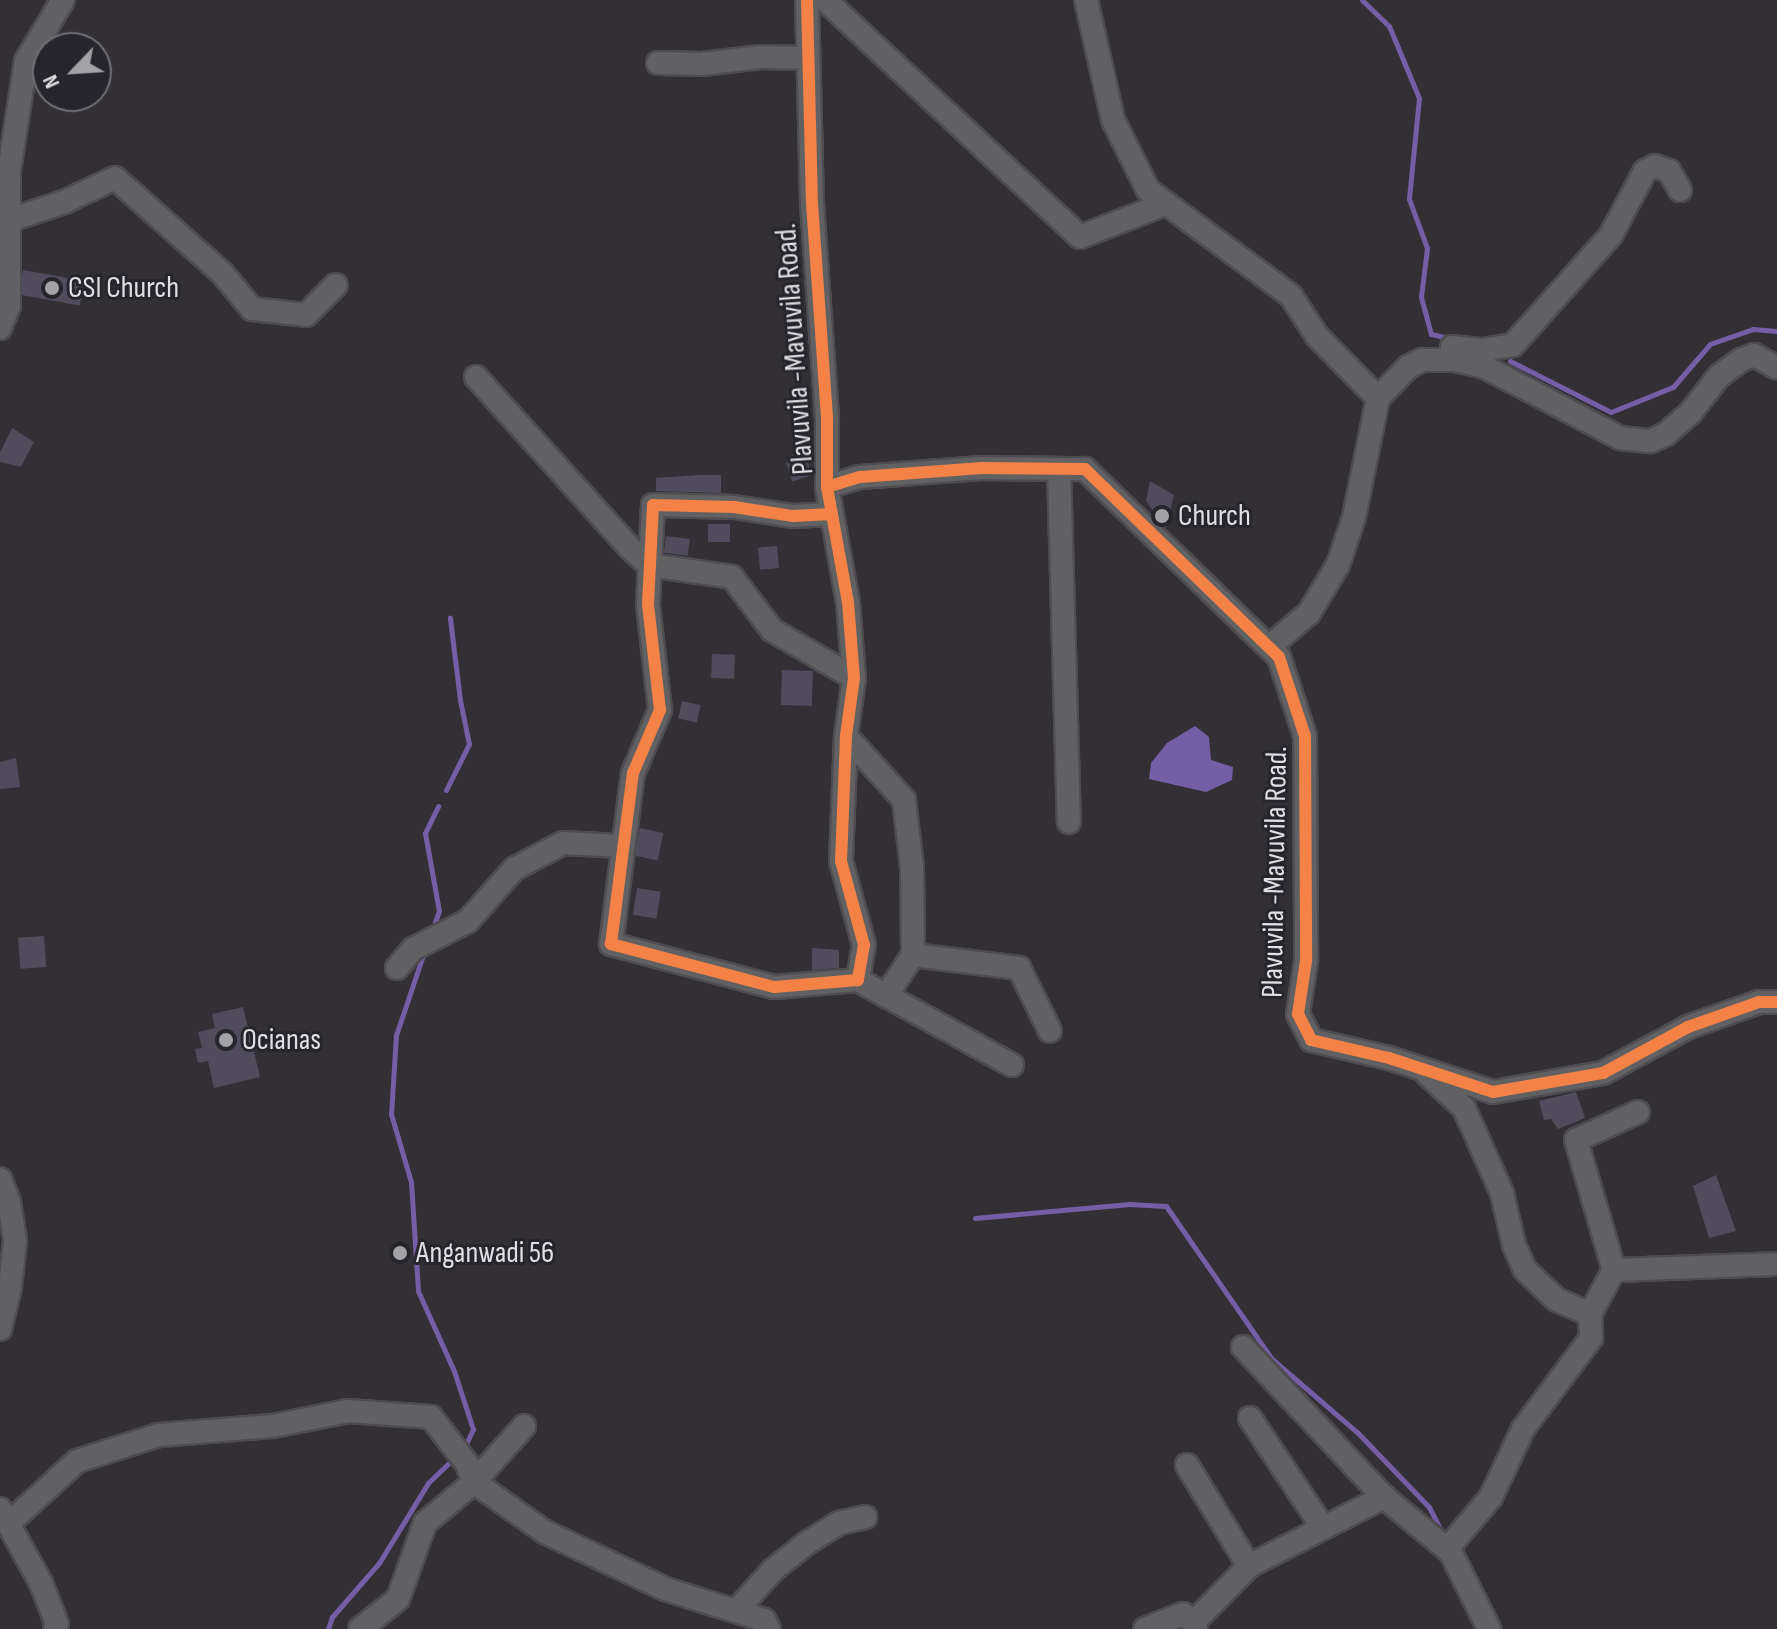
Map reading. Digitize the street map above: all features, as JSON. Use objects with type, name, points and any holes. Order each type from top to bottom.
[{"type":"street","points":[[0,328],[9,306],[7,221],[13,131],[26,61],[63,0]]},
{"type":"street","name":"Plavuvila -Mavuvila Road.","points":[[807,0],[812,203],[827,419],[827,487],[860,477],[982,468],[1085,469],[1277,647],[1305,736],[1306,961],[1298,1014],[1311,1040],[1418,1067],[1493,1092],[1603,1073],[1688,1027],[1759,1002],[1777,1002]]},
{"type":"street","points":[[825,0],[1080,237],[1165,204]]},
{"type":"street","points":[[1086,0],[1113,120],[1148,190],[1291,296],[1317,336],[1378,398]]},
{"type":"street","points":[[658,63],[702,64],[761,57],[808,58]]},
{"type":"street","points":[[1277,647],[1309,613],[1338,565],[1354,517],[1382,381],[1416,349],[1442,346],[1491,350],[1513,345],[1611,235],[1645,171],[1655,166],[1669,171],[1680,190]]},
{"type":"street","points":[[7,221],[64,202],[115,178],[223,274],[252,309],[306,315],[336,285]]},
{"type":"street","points":[[1378,398],[1408,367],[1422,360],[1455,360],[1485,367],[1620,438],[1651,441],[1666,434],[1691,412],[1719,376],[1741,360],[1754,355],[1777,368]]},
{"type":"street","points":[[476,377],[629,547],[649,565],[732,577],[772,630],[854,678]]},
{"type":"street","points":[[1059,469],[1069,822]]},
{"type":"street","points":[[827,487],[848,602],[854,678],[846,736],[841,861],[864,945],[858,980]]},
{"type":"street","points":[[832,514],[793,516],[734,507],[655,503],[648,604],[660,710],[633,773],[621,846],[611,944],[774,987],[858,980],[1012,1065]]},
{"type":"street","points":[[846,736],[904,800],[912,867],[913,955],[886,996]]},
{"type":"street","points":[[397,968],[425,942],[468,921],[514,869],[563,843],[621,846]]},
{"type":"street","points":[[913,955],[1019,968],[1050,1031]]},
{"type":"street","points":[[1418,1067],[1464,1108],[1502,1193],[1514,1245],[1525,1270],[1557,1300],[1590,1314]]},
{"type":"street","points":[[1464,1108],[1493,1092]]},
{"type":"street","points":[[1451,1544],[1491,1497],[1523,1429],[1591,1338],[1590,1314],[1614,1270],[1576,1140],[1638,1112]]},
{"type":"street","points":[[0,1179],[9,1202],[15,1241],[10,1287],[0,1329]]},
{"type":"street","points":[[1614,1270],[1777,1264]]},
{"type":"street","points":[[1243,1347],[1384,1497],[1451,1544],[1489,1629]]},
{"type":"street","points":[[55,1629],[57,1624],[41,1583],[4,1516],[77,1461],[159,1435],[273,1426],[348,1411],[431,1417],[470,1472],[545,1532],[665,1589],[764,1620],[769,1629]]},
{"type":"street","points":[[1250,1418],[1323,1528]]},
{"type":"street","points":[[360,1629],[398,1599],[425,1523],[470,1472],[524,1426]]},
{"type":"street","points":[[1187,1465],[1249,1566]]},
{"type":"street","points":[[1145,1629],[1183,1614],[1195,1626],[1249,1566],[1384,1497]]},
{"type":"street","points":[[736,1611],[773,1570],[807,1543],[839,1523],[865,1517]]},
{"type":"shaded area","points":[[1195,726],[1209,737],[1211,760],[1233,767],[1232,780],[1206,792],[1149,779],[1151,763],[1167,743]]},
{"type":"building","name":"CSI Church","points":[[23,270],[84,281],[80,305],[19,295]]},
{"type":"building","points":[[12,428],[34,442],[21,467],[0,462],[0,453]]},
{"type":"building","points":[[806,456],[812,475],[792,482],[786,462]]},
{"type":"building","points":[[721,475],[721,493],[656,491],[656,478]]},
{"type":"building","name":"Church","points":[[1150,481],[1174,495],[1166,528],[1146,501]]},
{"type":"building","points":[[708,524],[730,524],[730,542],[708,542]]},
{"type":"building","points":[[666,536],[690,539],[688,556],[664,553]]},
{"type":"building","points":[[777,546],[779,568],[760,570],[758,548]]},
{"type":"building","points":[[712,654],[735,655],[734,679],[711,678]]},
{"type":"building","points":[[782,670],[813,671],[812,706],[781,705]]},
{"type":"building","points":[[682,701],[701,705],[697,723],[678,719]]},
{"type":"building","points":[[16,758],[20,787],[0,789],[0,762]]},
{"type":"building","points":[[640,828],[663,833],[658,860],[634,855]]},
{"type":"building","points":[[637,888],[661,892],[656,918],[633,915]]},
{"type":"building","points":[[44,936],[46,967],[20,969],[18,938]]},
{"type":"building","points":[[812,948],[839,950],[839,968],[812,970]]},
{"type":"building","name":"Ocianas","points":[[243,1007],[260,1077],[214,1088],[208,1061],[198,1063],[195,1049],[202,1048],[198,1032],[215,1028],[212,1014]]},
{"type":"building","points":[[1576,1092],[1585,1118],[1558,1129],[1551,1119],[1544,1120],[1539,1101]]},
{"type":"building","points":[[1716,1175],[1736,1231],[1709,1238],[1693,1186]]},
{"type":"waterway","points":[[1362,0],[1389,26],[1419,98],[1409,199],[1427,248],[1421,297],[1431,334],[1453,339]]},
{"type":"waterway","points":[[1510,361],[1611,412],[1673,387],[1710,344],[1753,329],[1777,331]]},
{"type":"waterway","points":[[446,790],[469,744],[450,618]]},
{"type":"waterway","points":[[432,931],[439,911],[425,833],[438,806]]},
{"type":"waterway","points":[[424,952],[396,1035],[391,1114],[411,1182],[418,1291],[454,1371],[473,1429],[464,1448]]},
{"type":"waterway","points":[[975,1218],[1129,1204],[1166,1206],[1272,1359],[1357,1432],[1429,1507],[1443,1534]]},
{"type":"waterway","points":[[328,1629],[332,1617],[379,1563],[428,1483],[454,1458]]},
{"type":"cycle path","points":[[807,0],[812,203],[827,419],[827,487],[848,602],[854,678],[846,736],[841,861],[864,945],[858,980],[774,987],[611,944],[633,773],[660,710],[648,604],[653,505],[734,507],[793,516],[832,514]]},
{"type":"cycle path","points":[[827,487],[860,477],[982,468],[1085,469],[1279,657],[1305,736],[1306,961],[1298,1014],[1311,1040],[1389,1058],[1493,1092],[1603,1073],[1688,1027],[1759,1002],[1777,1002]]},
{"type":"place","name":"CSI Church","points":[[52,288]]},
{"type":"place","name":"Church","points":[[1162,516]]},
{"type":"place","name":"Ocianas","points":[[226,1040]]},
{"type":"place","name":"Anganwadi 56","points":[[400,1253]]}]
